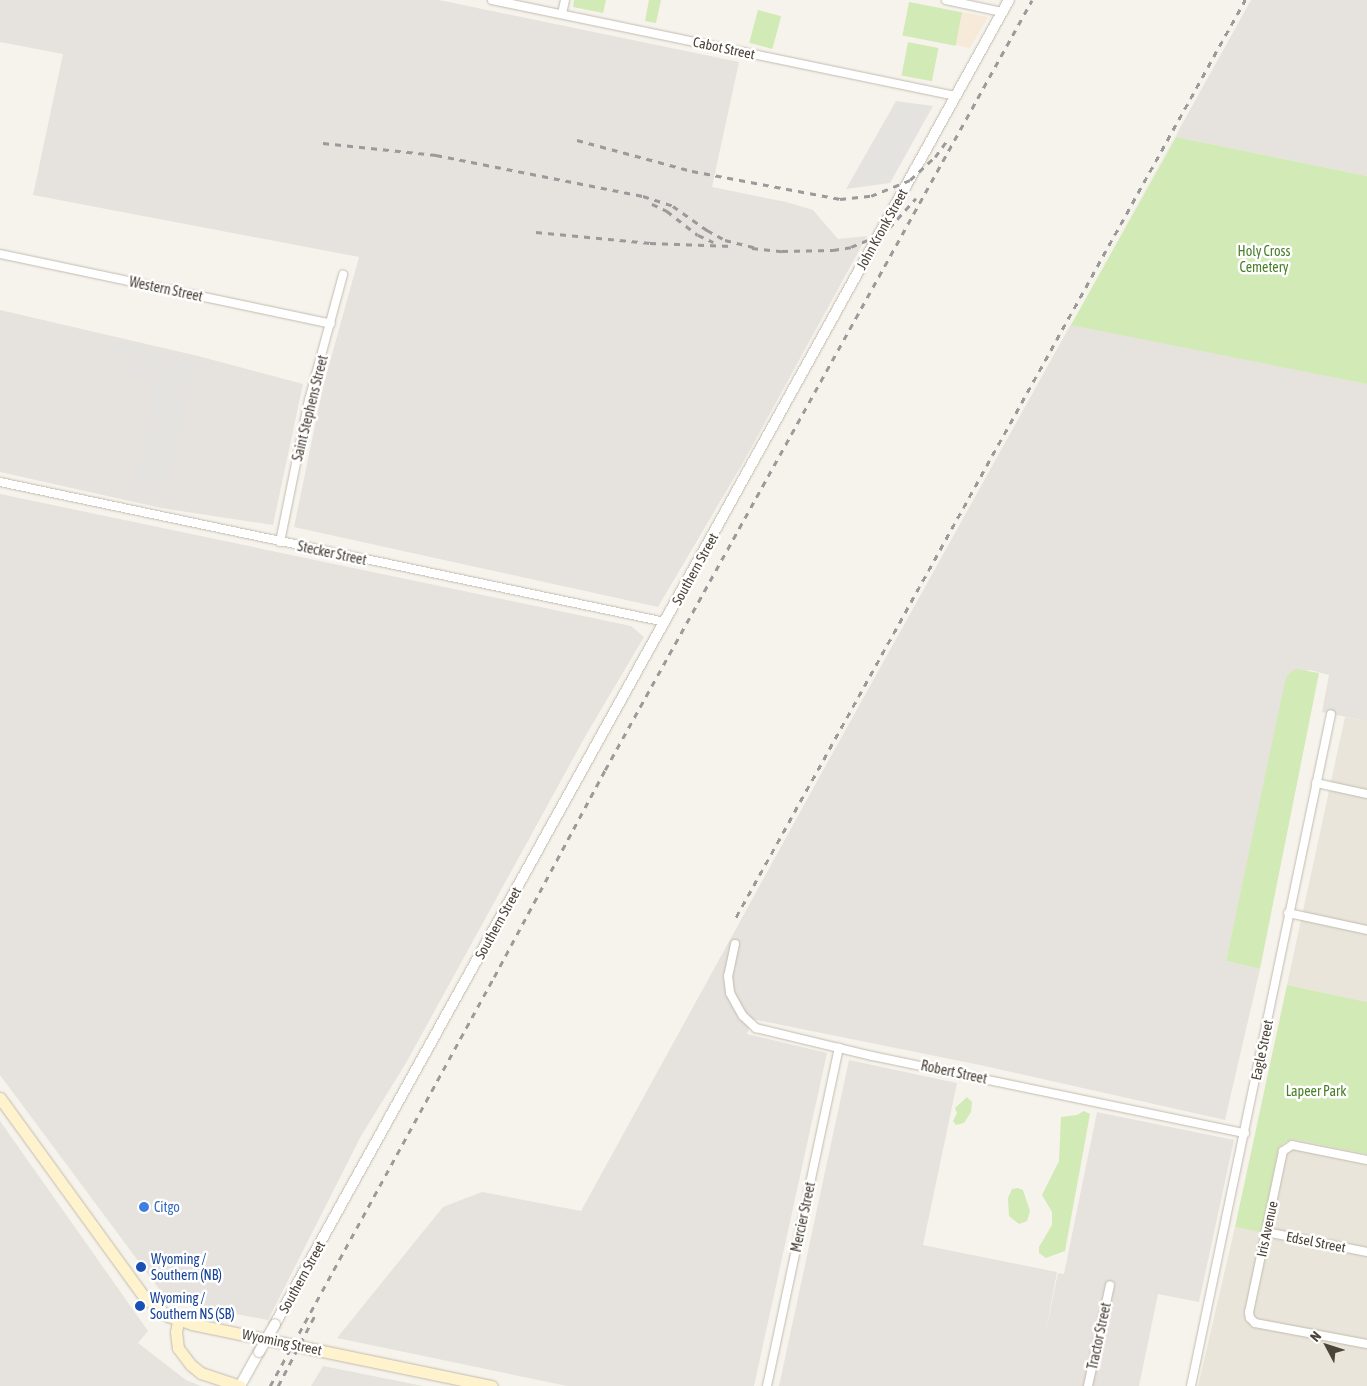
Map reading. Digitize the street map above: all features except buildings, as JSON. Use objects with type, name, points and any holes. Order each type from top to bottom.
[{"type":"main road","name":"Wyoming Street","points":[[0,1098],[145,1298],[161,1312],[178,1321],[492,1386]]},
{"type":"main road","points":[[178,1321],[176,1332],[178,1348],[190,1365],[201,1373],[240,1386]]},
{"type":"street","name":"Cabot Street","points":[[492,0],[956,96]]},
{"type":"street","points":[[562,14],[565,0]]},
{"type":"street","points":[[946,0],[1002,12]]},
{"type":"street","name":"John Kronk Street","points":[[755,459],[1009,0]]},
{"type":"street","name":"Western Street","points":[[0,254],[331,324]]},
{"type":"street","name":"Saint Stephens Street","points":[[280,542],[309,400],[343,275]]},
{"type":"street","name":"Southern Street","points":[[240,1386],[755,459]]},
{"type":"street","name":"Stecker Street","points":[[0,482],[665,622]]},
{"type":"street","name":"Eagle Street","points":[[1191,1386],[1276,984],[1288,913],[1331,714]]},
{"type":"street","points":[[1316,783],[1367,794]]},
{"type":"street","points":[[1288,913],[1367,930]]},
{"type":"street","name":"Robert Street","points":[[735,944],[729,969],[732,999],[746,1021],[765,1031],[1245,1133]]},
{"type":"street","name":"Mercier Street","points":[[767,1386],[839,1048]]},
{"type":"street","name":"Iris Avenue","points":[[1367,1160],[1292,1145],[1283,1151],[1249,1312],[1250,1318],[1255,1322],[1367,1344]]},
{"type":"street","name":"Edsel Street","points":[[1266,1232],[1367,1252]]},
{"type":"street","name":"Tractor Street","points":[[1088,1386],[1110,1285]]},
{"type":"shaded area","points":[[0,0],[439,0],[739,62],[712,187],[786,202],[813,210],[838,239],[867,236],[744,461],[658,607],[294,527],[323,387],[359,257],[33,195],[63,54],[0,42]]},
{"type":"shaded area","points":[[1251,0],[1367,0],[1367,176],[1176,137],[1181,127],[1080,309]]},
{"type":"shaded area","points":[[962,12],[988,17],[970,48],[955,45]]},
{"type":"shaded area","points":[[896,101],[933,106],[890,183],[846,189]]},
{"type":"shaded area","points":[[0,310],[198,356],[303,384],[273,525],[161,508],[0,472]]},
{"type":"shaded area","points":[[1071,324],[1367,384],[1367,721],[1322,712],[1329,675],[1310,670],[1287,675],[1226,961],[1260,969],[1225,1120],[980,1065],[752,1019],[747,1034],[827,1053],[754,1386],[567,1386],[337,1338],[443,1207],[482,1192],[581,1211]]},
{"type":"shaded area","points":[[108,339],[195,361],[169,482],[163,481],[159,502],[150,501],[152,493],[133,489],[156,381],[130,375],[133,359],[105,353]]},
{"type":"shaded area","points":[[0,494],[631,626],[644,637],[586,735],[406,1063],[361,1136],[268,1320],[177,1303],[162,1293],[0,1075]]},
{"type":"shaded area","points":[[1345,717],[1367,721],[1367,1002],[1287,985]]},
{"type":"shaded area","points":[[849,1060],[957,1083],[923,1245],[1057,1272],[1045,1336],[1058,1273],[1079,1277],[1064,1274],[1097,1112],[1234,1140],[1199,1302],[1158,1294],[1139,1386],[779,1386]]},
{"type":"shaded area","points":[[0,1121],[148,1331],[138,1343],[186,1380],[201,1386],[0,1386]]},
{"type":"shaded area","points":[[1293,1139],[1367,1154],[1367,1386],[1198,1386],[1235,1227],[1261,1231],[1279,1147]]},
{"type":"shaded area","points":[[323,1366],[423,1386],[311,1386]]},
{"type":"green space","points":[[574,0],[606,0],[603,13],[573,7]]},
{"type":"green space","points":[[649,0],[661,0],[656,23],[645,21]]},
{"type":"green space","points":[[909,2],[962,12],[956,46],[903,35]]},
{"type":"green space","points":[[758,10],[781,16],[772,49],[749,43]]},
{"type":"green space","points":[[908,42],[938,48],[932,81],[902,75]]},
{"type":"green space","name":"Holy Cross Cemetery","points":[[1176,137],[1367,176],[1367,384],[1071,325]]},
{"type":"green space","points":[[1296,669],[1319,673],[1260,969],[1226,961],[1284,686],[1287,675]]},
{"type":"green space","name":"Lapeer Park","points":[[1287,985],[1367,1002],[1367,1154],[1293,1139],[1279,1147],[1261,1232],[1235,1227]]},
{"type":"green space","points":[[967,1097],[972,1102],[971,1112],[964,1123],[956,1125],[953,1121],[957,1113],[955,1108]]},
{"type":"green space","points":[[1084,1111],[1090,1114],[1065,1251],[1046,1258],[1039,1253],[1039,1247],[1052,1225],[1052,1212],[1042,1195],[1059,1161],[1061,1117],[1077,1115]]},
{"type":"green space","points":[[1018,1188],[1023,1190],[1030,1211],[1027,1221],[1019,1224],[1009,1216],[1008,1198],[1012,1189]]},
{"type":"railway","points":[[270,1386],[605,770],[1032,0]]},
{"type":"railway","points":[[736,917],[1245,0]]},
{"type":"railway","points":[[577,140],[692,171],[840,199],[871,196],[910,180],[935,157],[949,138]]},
{"type":"railway","points":[[323,143],[436,155],[643,196],[673,206],[725,240],[758,248]]},
{"type":"railway","points":[[752,248],[782,251],[833,250],[851,247],[889,228],[916,198]]},
{"type":"railway","points":[[652,204],[667,211],[698,235],[713,242]]},
{"type":"railway","points":[[536,232],[650,243],[732,246]]},
{"type":"railway","points":[[278,1386],[316,1313]]},
{"type":"place","name":"Citgo","points":[[144,1207]]},
{"type":"place","name":"Wyoming / Southern (NB)","points":[[141,1267]]},
{"type":"place","name":"Wyoming / Southern NS (SB)","points":[[140,1306]]}]
